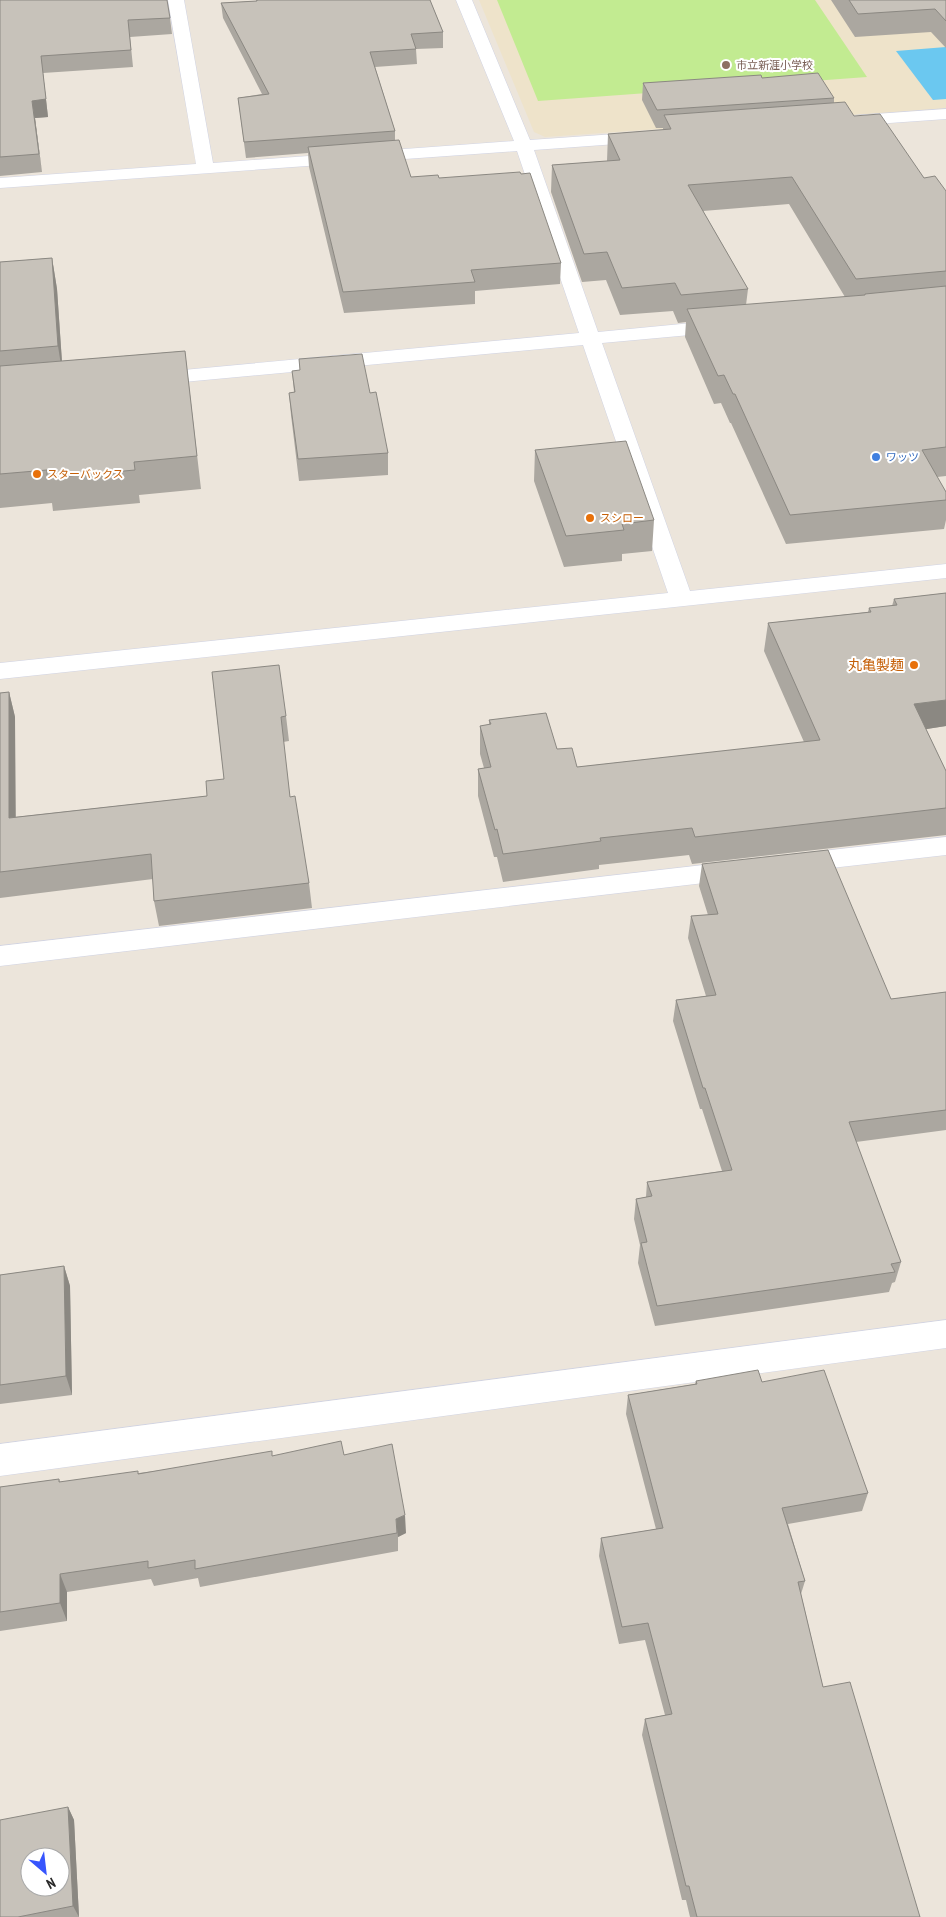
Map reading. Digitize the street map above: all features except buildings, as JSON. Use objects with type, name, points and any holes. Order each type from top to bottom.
[{"type":"street","points":[[176,0],[205,168]]},
{"type":"street","points":[[464,0],[524,146],[592,338],[680,598]]},
{"type":"street","points":[[828,123],[946,114]]},
{"type":"street","points":[[0,183],[662,135]]},
{"type":"street","points":[[128,381],[739,325]]},
{"type":"street","points":[[0,670],[946,571]]},
{"type":"street","points":[[0,956],[946,846]]},
{"type":"street","points":[[0,1460],[946,1334]]},
{"type":"shaded area","name":"市立新涯小学校","points":[[479,0],[946,0],[946,109],[545,137],[534,132]]},
{"type":"green space","points":[[497,0],[815,0],[867,77],[538,101]]},
{"type":"water","points":[[946,47],[946,99],[933,100],[896,51]]},
{"type":"place","name":"市立新涯小学校","points":[[726,65]]},
{"type":"place","name":"ワッツ","points":[[876,457]]},
{"type":"place","name":"スターバックス","points":[[37,474]]},
{"type":"place","name":"スシロー","points":[[590,518]]},
{"type":"place","name":"丸亀製麺","points":[[914,665]]}]
